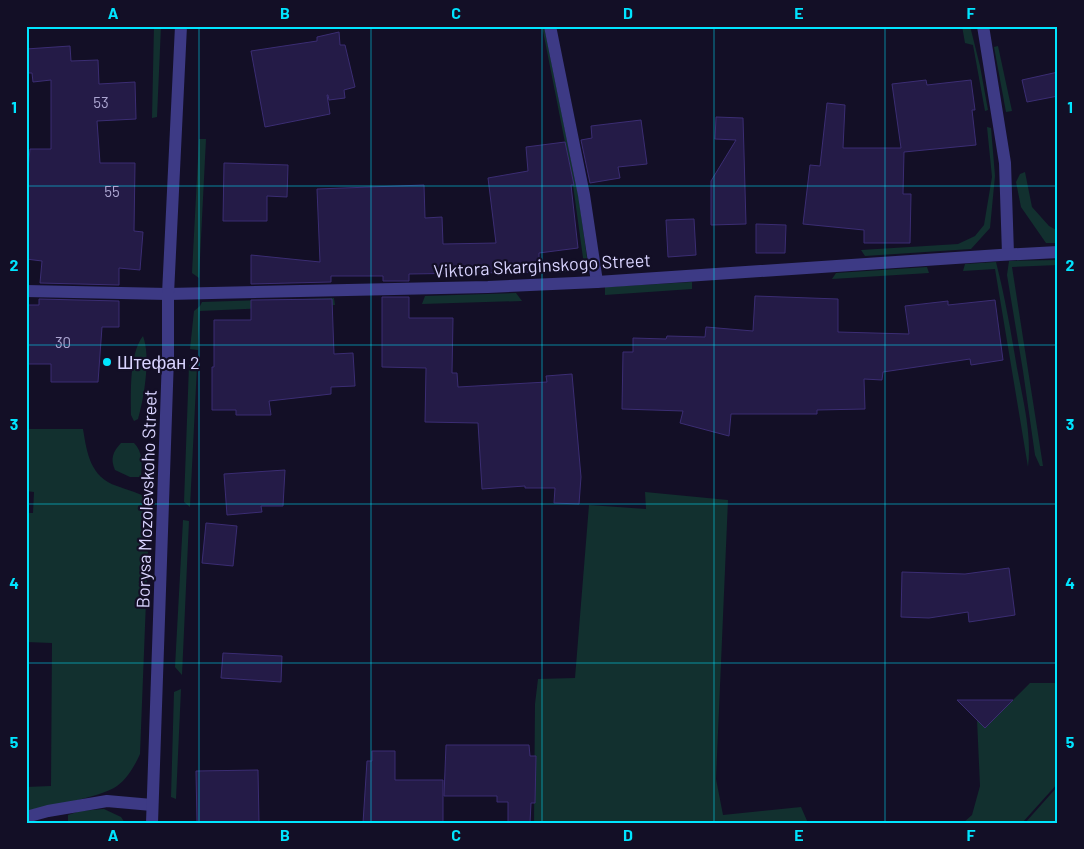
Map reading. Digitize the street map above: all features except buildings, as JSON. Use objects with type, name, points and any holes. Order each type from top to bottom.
[{"type":"street","name":"Borysa Mozolevskoho Street","points":[[152,823],[164,491],[168,294],[181,26]]},
{"type":"street","points":[[550,26],[584,195],[597,282]]},
{"type":"street","points":[[983,26],[1006,163],[1008,254]]},
{"type":"street","name":"Viktora Skarginskogo Street","points":[[26,292],[168,294],[488,287],[597,282],[1058,252]]},
{"type":"street","points":[[26,817],[48,811],[107,801],[152,805]]},
{"type":"green space","points":[[154,26],[161,26],[157,117],[152,118]]},
{"type":"green space","points":[[542,26],[544,26],[579,199],[587,258],[587,264],[583,270],[558,273],[557,269],[584,265],[572,178]]},
{"type":"green space","points":[[962,26],[970,26],[988,110],[985,111],[973,45],[965,43]]},
{"type":"green space","points":[[998,46],[1012,111],[1006,112],[994,47]]},
{"type":"green space","points":[[987,127],[991,128],[995,176],[990,228],[971,249],[865,256],[861,250],[958,244],[975,236],[984,225],[992,177]]},
{"type":"green space","points":[[199,139],[206,139],[199,278],[192,273]]},
{"type":"green space","points":[[1025,172],[1032,207],[1049,226],[1058,231],[1058,243],[1046,243],[1021,207],[1016,182],[1020,174]]},
{"type":"green space","points":[[1058,260],[1058,265],[1012,267],[1043,466],[1040,466],[1035,455],[1007,275],[1009,261]]},
{"type":"green space","points":[[996,262],[1008,315],[1026,417],[1029,442],[1028,467],[995,269],[963,271],[965,264]]},
{"type":"green space","points":[[927,267],[929,273],[832,279],[836,273]]},
{"type":"green space","points":[[692,282],[692,289],[605,295],[605,287]]},
{"type":"green space","points":[[516,293],[522,301],[422,304],[425,296]]},
{"type":"green space","points":[[334,298],[335,305],[200,311],[198,350],[190,349],[194,311],[202,302]]},
{"type":"green space","points":[[143,336],[147,366],[146,378],[138,419],[134,421],[131,415],[133,363],[138,344]]},
{"type":"green space","points":[[189,365],[197,366],[190,507],[184,502]]},
{"type":"green space","points":[[26,429],[83,429],[91,463],[101,477],[108,482],[150,499],[140,754],[125,779],[109,790],[87,798],[26,811],[26,787],[51,786],[52,643],[26,642],[26,513],[33,513],[34,492],[26,491]]},
{"type":"green space","points":[[121,443],[134,443],[139,450],[142,467],[141,477],[130,477],[115,470],[113,455]]},
{"type":"green space","points":[[645,492],[728,500],[716,779],[723,815],[801,807],[808,823],[534,823],[535,704],[538,679],[575,678],[589,505],[646,509]]},
{"type":"green space","points":[[183,520],[189,521],[182,675],[175,667]]},
{"type":"green space","points":[[1030,683],[1058,683],[1058,783],[1022,823],[963,823],[972,815],[980,786],[977,719],[985,728]]},
{"type":"green space","points":[[181,689],[176,799],[171,797],[174,692]]},
{"type":"green space","points":[[1058,786],[1058,820],[1055,823],[1025,823]]},
{"type":"green space","points":[[104,809],[121,817],[125,823],[68,823],[68,815],[80,811]]},
{"type":"place","name":"Штефан 2","points":[[107,362]]}]
